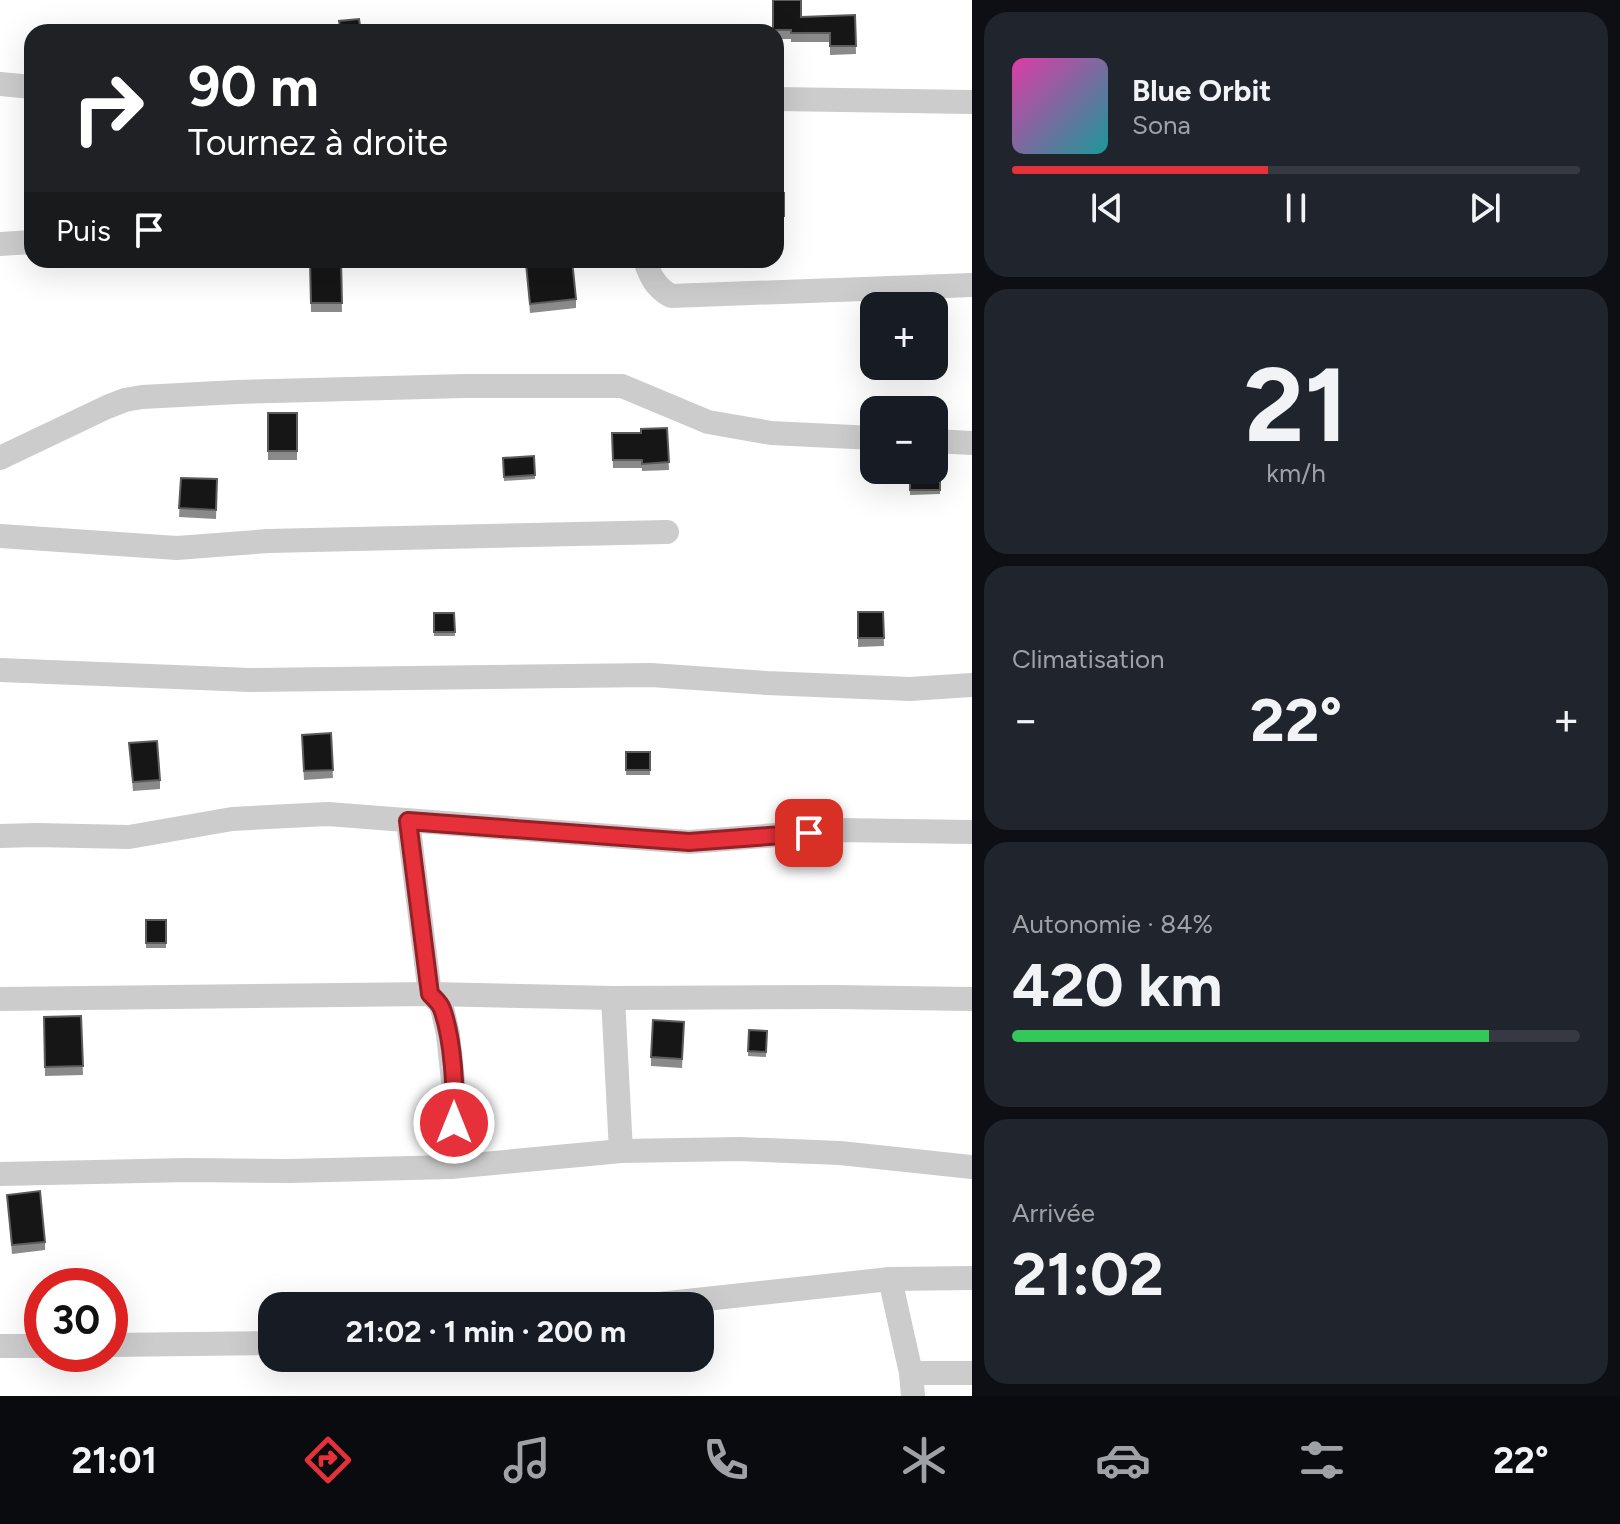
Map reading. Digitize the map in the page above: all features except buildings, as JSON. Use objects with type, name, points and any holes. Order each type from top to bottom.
[{"type":"street","points":[[0,84],[24,86]]},
{"type":"street","points":[[784,99],[972,102]]},
{"type":"street","points":[[0,244],[24,242]]},
{"type":"street","points":[[648,268],[661,290],[671,296],[972,285]]},
{"type":"street","points":[[0,458],[107,407],[142,397],[464,386],[622,386],[708,422],[771,433],[860,437]]},
{"type":"street","points":[[948,442],[972,443]]},
{"type":"street","points":[[0,536],[177,548],[268,541],[667,532]]},
{"type":"street","points":[[0,670],[250,680],[651,675],[910,689],[972,685]]},
{"type":"street","points":[[0,836],[129,837],[232,819],[328,814],[689,842],[838,830],[972,832]]},
{"type":"street","points":[[408,821],[430,994],[442,1008],[448,1034],[455,1100],[451,1167]]},
{"type":"street","points":[[0,999],[430,994],[972,999]]},
{"type":"street","points":[[613,998],[621,1151]]},
{"type":"street","points":[[0,1174],[451,1167],[621,1151],[740,1149],[840,1153],[972,1167]]},
{"type":"street","points":[[714,1298],[890,1279],[972,1278]]},
{"type":"street","points":[[890,1279],[912,1385],[972,1373]]},
{"type":"street","points":[[128,1345],[258,1343]]},
{"type":"street","points":[[0,1346],[24,1346]]},
{"type":"route","points":[[454,1123],[455,1100],[448,1034],[442,1008],[430,994],[408,821],[689,842],[809,833]]}]
